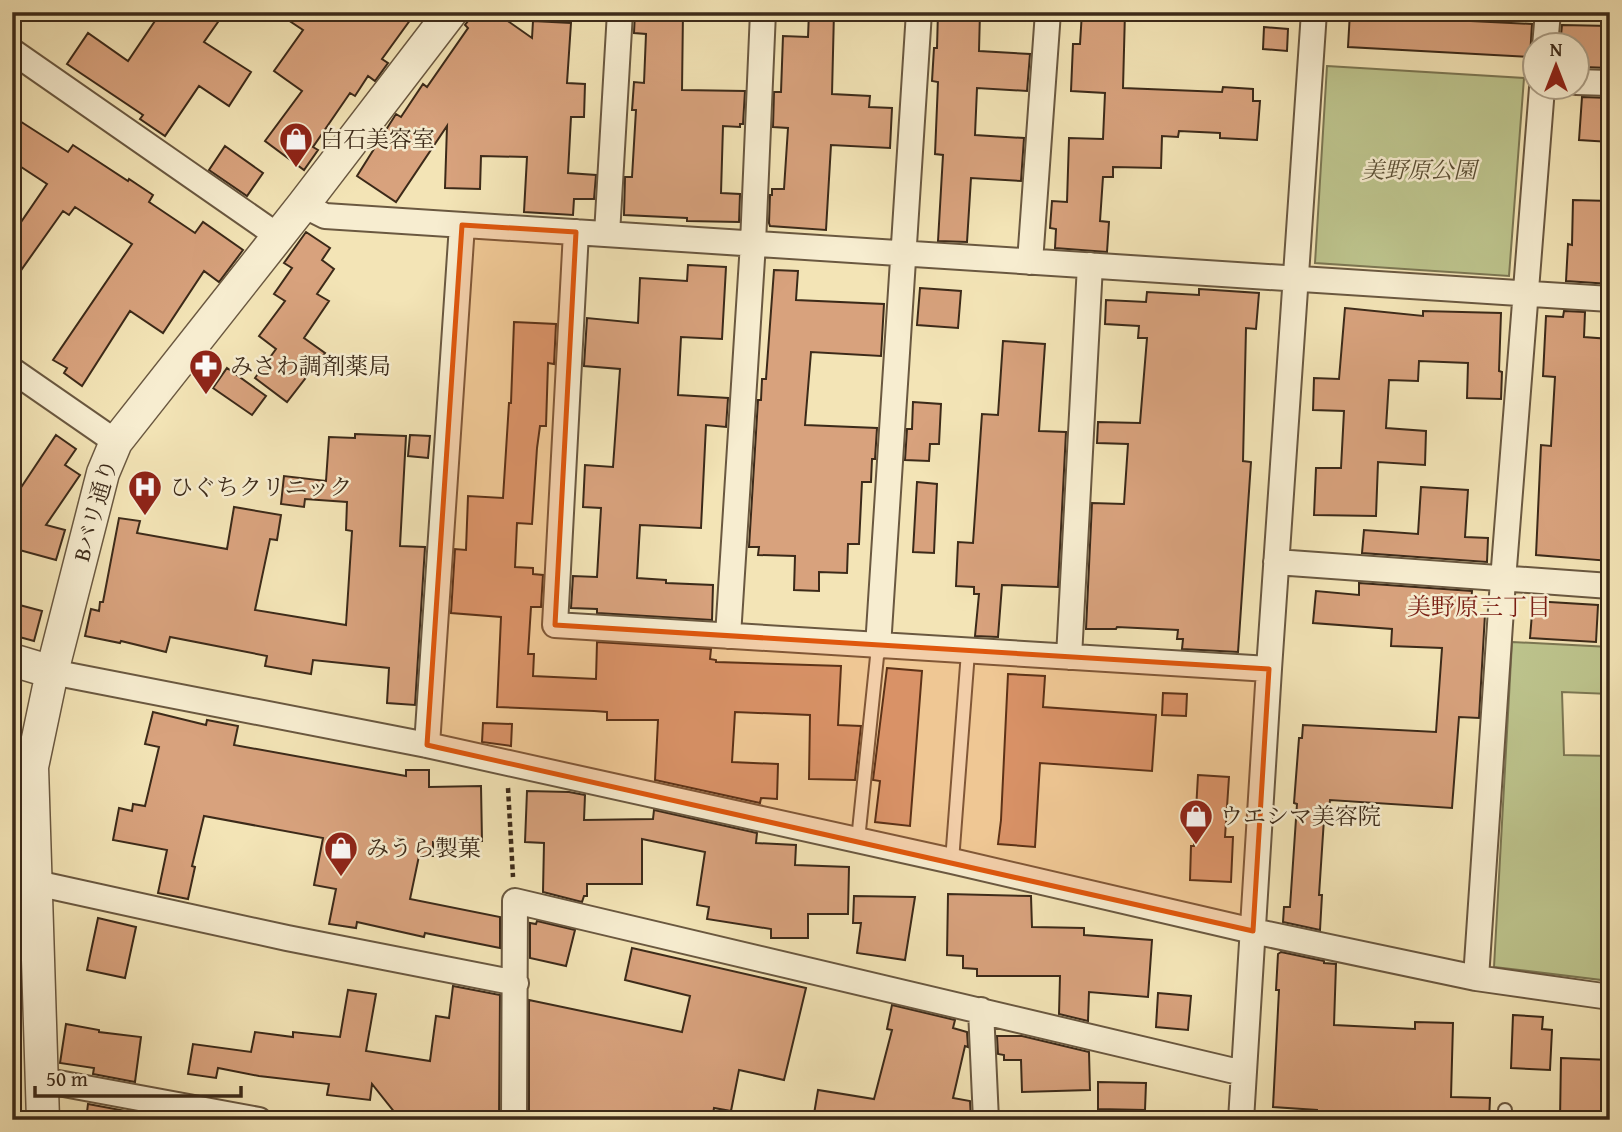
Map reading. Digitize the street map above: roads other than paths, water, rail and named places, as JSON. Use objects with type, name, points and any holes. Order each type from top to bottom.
[{"type":"street","points":[[607,234],[620,12]]},
{"type":"street","points":[[728,636],[753,243],[763,12]]},
{"type":"street","points":[[878,647],[919,12]]},
{"type":"street","points":[[1030,262],[1048,12]]},
{"type":"street","points":[[1241,1120],[1314,12]]},
{"type":"street","points":[[1546,32],[1548,12]]},
{"type":"street","name":"Bバリ通り","points":[[43,1120],[33,767],[52,672],[103,473],[116,442],[303,205],[447,14]]},
{"type":"street","points":[[12,51],[278,236]]},
{"type":"street","points":[[1590,82],[1610,83]]},
{"type":"street","points":[[1476,978],[1503,580],[1541,102]]},
{"type":"street","points":[[303,205],[325,216],[1610,299]]},
{"type":"street","points":[[427,745],[462,225]]},
{"type":"street","points":[[576,232],[555,625],[1269,669]]},
{"type":"street","points":[[1069,657],[1090,265]]},
{"type":"street","points":[[12,370],[116,442]]},
{"type":"street","points":[[1276,562],[1610,586]]},
{"type":"street","points":[[12,660],[52,672],[427,745],[952,861],[1253,931],[1476,978],[1610,997]]},
{"type":"street","points":[[36,883],[287,938],[516,983]]},
{"type":"street","points":[[514,1120],[515,901],[1243,1073]]},
{"type":"street","points":[[981,1010],[986,1120]]},
{"type":"street","points":[[41,1080],[259,1120]]},
{"type":"lane","points":[[858,840],[878,647]]},
{"type":"lane","points":[[952,861],[968,652]]},
{"type":"place","name":"白石美容室","points":[[296,169]]},
{"type":"place","name":"みさわ調剤薬局","points":[[206,396]]},
{"type":"place","name":"ひぐちクリニック","points":[[145,517]]},
{"type":"place","name":"ウエシマ美容院","points":[[1196,846]]},
{"type":"place","name":"みうら製菓","points":[[341,878]]},
{"type":"district","name":"美野原三丁目","points":[[1479,607]]},
{"type":"park label","name":"美野原公園","points":[[1419,170]]}]
